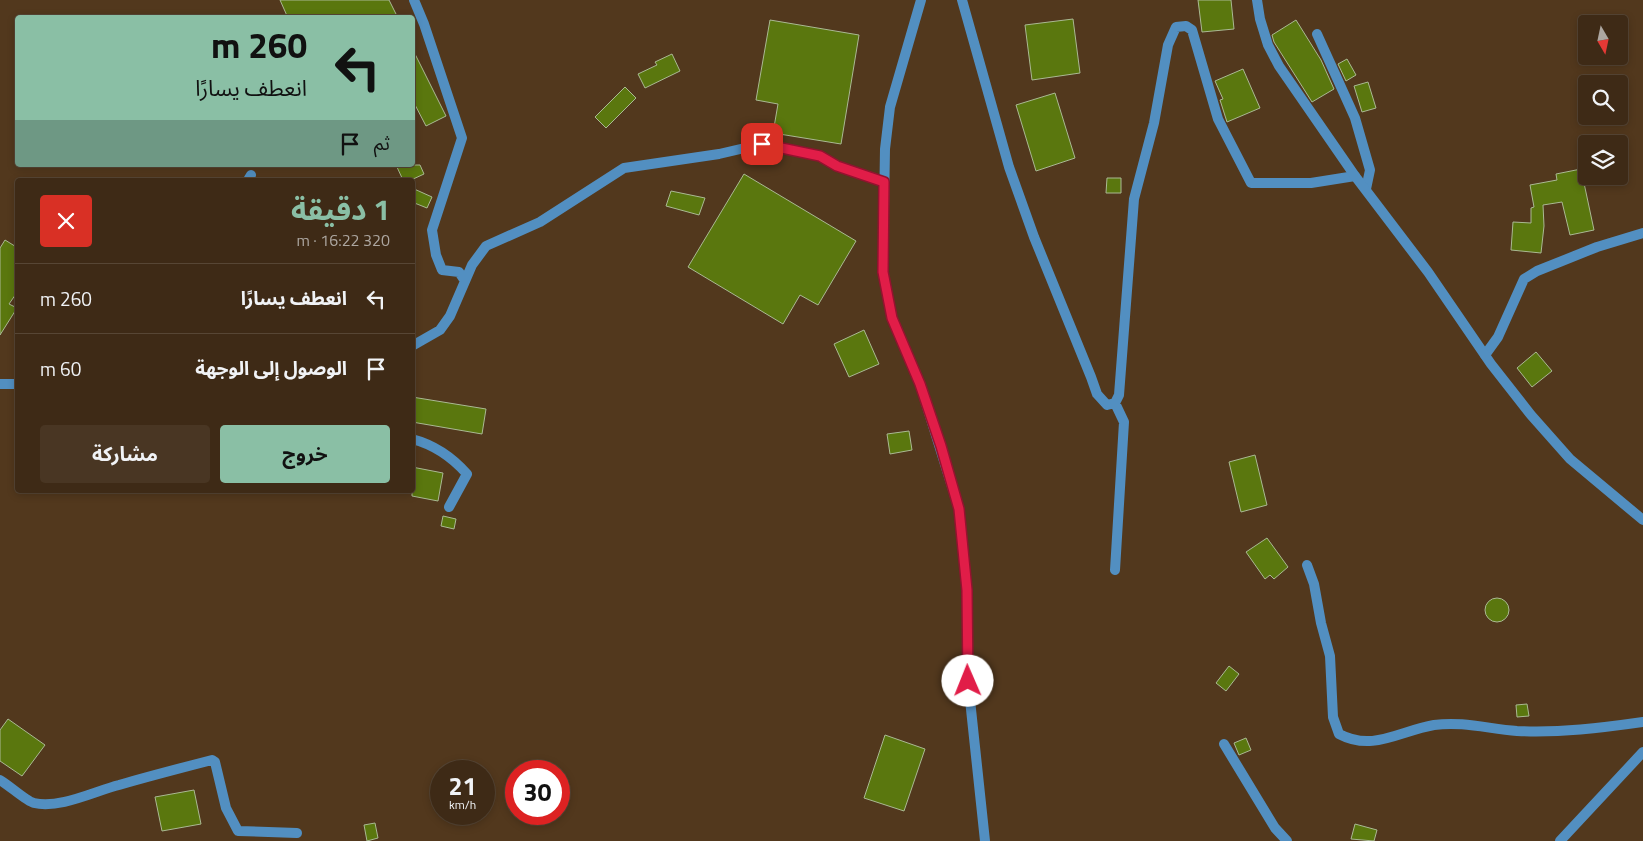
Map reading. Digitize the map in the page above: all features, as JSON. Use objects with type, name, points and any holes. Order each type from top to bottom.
[{"type":"street","points":[[414,0],[424,24],[462,138],[432,230],[436,255],[442,270],[459,272],[465,280]]},
{"type":"street","points":[[921,0],[890,107],[884,182],[883,272],[892,318],[920,384],[941,446],[959,509],[967,590],[968,681],[985,841]]},
{"type":"street","points":[[962,0],[1009,167],[1034,237],[1098,394],[1107,405],[1115,403],[1119,395],[1134,199],[1154,123],[1168,45],[1176,27],[1186,26],[1192,30],[1218,119],[1251,183],[1312,183],[1355,176]]},
{"type":"street","points":[[1257,0],[1260,19],[1268,46],[1279,66],[1355,176],[1428,272],[1484,355],[1531,415],[1570,459],[1643,520]]},
{"type":"street","points":[[1317,34],[1355,118],[1370,170],[1366,189]]},
{"type":"street","points":[[415,344],[440,330],[450,316],[472,265],[486,246],[540,222],[624,168],[720,154],[762,144],[820,156],[837,166],[884,182]]},
{"type":"street","points":[[1484,355],[1498,337],[1524,279],[1537,271],[1597,247],[1643,233]]},
{"type":"street","points":[[0,384],[15,384]]},
{"type":"street","points":[[1114,570],[1124,422],[1115,403]]},
{"type":"street","points":[[415,440],[436,448],[454,460],[467,474],[449,507]]},
{"type":"street","points":[[1307,565],[1314,584],[1321,623],[1330,656],[1333,717],[1339,734],[1351,740],[1365,743],[1382,740],[1416,729],[1455,723],[1516,731],[1564,731],[1643,722]]},
{"type":"street","points":[[1224,744],[1270,820],[1287,841]]},
{"type":"street","points":[[1560,841],[1643,752]]},
{"type":"street","points":[[0,780],[17,790],[28,800],[42,804],[79,798],[118,785],[212,760],[215,762],[226,808],[238,831],[296,833]]},
{"type":"building","points":[[280,0],[389,0],[396,15],[287,15]]},
{"type":"building","points":[[1198,0],[1231,0],[1234,29],[1202,32]]},
{"type":"building","points":[[1073,19],[1080,73],[1032,80],[1025,25]]},
{"type":"building","points":[[770,20],[859,35],[841,144],[773,133],[778,104],[756,100]]},
{"type":"building","points":[[1296,20],[1321,60],[1334,89],[1312,102],[1274,42],[1272,35]]},
{"type":"building","points":[[415,54],[446,116],[426,126],[415,105]]},
{"type":"building","points":[[672,54],[680,71],[645,88],[638,74],[657,65],[655,62]]},
{"type":"building","points":[[1347,59],[1356,75],[1346,81],[1338,64]]},
{"type":"building","points":[[1243,69],[1260,108],[1227,122],[1220,100],[1223,99],[1215,81]]},
{"type":"building","points":[[1368,82],[1376,108],[1362,112],[1354,86]]},
{"type":"building","points":[[625,87],[636,98],[606,128],[595,117]]},
{"type":"building","points":[[1055,93],[1075,158],[1036,171],[1016,105]]},
{"type":"building","points":[[415,165],[420,165],[424,174],[415,178],[402,178],[397,167],[415,167]]},
{"type":"building","points":[[1578,170],[1578,185],[1584,185],[1594,230],[1570,235],[1562,202],[1543,205],[1544,226],[1541,253],[1511,250],[1513,222],[1531,223],[1531,208],[1534,207],[1530,185],[1557,180],[1556,174]]},
{"type":"building","points":[[744,174],[856,241],[818,305],[800,295],[783,324],[688,267]]},
{"type":"building","points":[[1107,178],[1121,178],[1121,193],[1106,193]]},
{"type":"building","points":[[415,189],[432,197],[427,208],[415,203]]},
{"type":"building","points":[[671,191],[705,198],[699,215],[666,206]]},
{"type":"building","points":[[5,240],[15,246],[15,295],[9,304],[15,307],[15,311],[0,335],[0,248]]},
{"type":"building","points":[[864,330],[879,364],[849,377],[834,344]]},
{"type":"building","points":[[1536,352],[1552,371],[1532,387],[1517,368]]},
{"type":"building","points":[[415,397],[486,409],[482,434],[415,423]]},
{"type":"building","points":[[909,431],[912,450],[890,454],[887,434]]},
{"type":"building","points":[[1255,455],[1267,505],[1241,512],[1229,462]]},
{"type":"building","points":[[415,468],[443,473],[438,501],[412,496],[412,493],[415,493]]},
{"type":"building","points":[[443,516],[456,519],[454,529],[441,526]]},
{"type":"building","points":[[1267,538],[1288,567],[1274,579],[1270,575],[1265,579],[1246,552]]},
{"type":"building","points":[[1497,598],[1505,602],[1509,610],[1505,618],[1497,622],[1489,618],[1485,610],[1489,602]]},
{"type":"building","points":[[1229,666],[1239,674],[1226,691],[1216,683]]},
{"type":"building","points":[[1527,704],[1529,716],[1517,717],[1516,705]]},
{"type":"building","points":[[8,719],[45,745],[22,776],[0,761],[0,730]]},
{"type":"building","points":[[885,735],[925,749],[904,811],[864,798]]},
{"type":"building","points":[[1246,738],[1251,750],[1239,755],[1234,743]]},
{"type":"building","points":[[194,790],[201,824],[162,831],[155,797]]},
{"type":"building","points":[[375,823],[378,838],[367,841],[364,825]]},
{"type":"building","points":[[1355,824],[1377,830],[1374,841],[1351,839]]},
{"type":"route","points":[[762,144],[800,150],[820,156],[837,166],[884,182],[883,272],[892,318],[920,384],[941,446],[959,509],[967,590],[968,681]]}]
